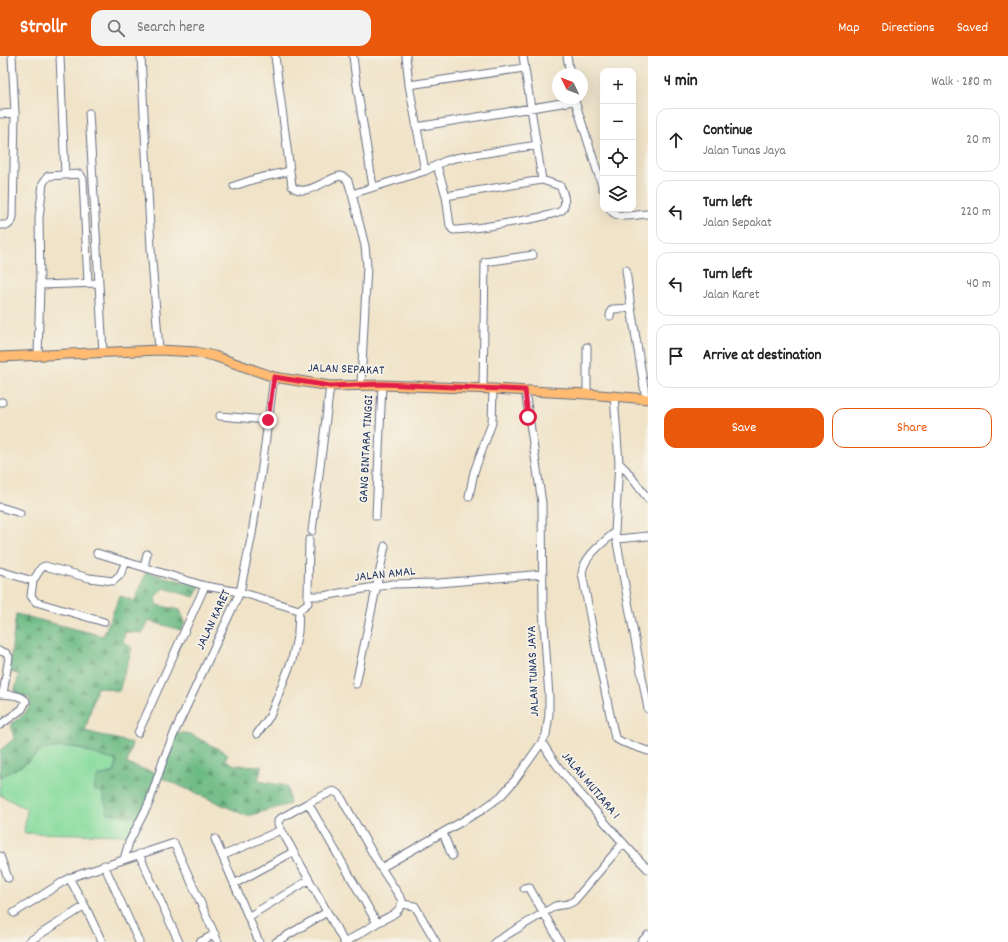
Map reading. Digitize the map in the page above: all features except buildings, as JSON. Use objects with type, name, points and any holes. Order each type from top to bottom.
[{"type":"main road","name":"JALAN SEPAKAT","points":[[0,357],[159,350],[196,352],[214,356],[274,377],[330,386],[382,384],[483,388],[647,399]]},
{"type":"street","points":[[0,225],[8,225],[12,221],[13,217],[14,113],[12,56]]},
{"type":"street","points":[[60,56],[65,175]]},
{"type":"street","points":[[141,56],[151,248],[159,350]]},
{"type":"street","points":[[275,56],[292,186],[296,190],[311,188],[340,176],[348,181],[352,194],[367,266],[361,384]]},
{"type":"street","points":[[353,56],[373,187]]},
{"type":"street","points":[[406,56],[416,128],[425,172]]},
{"type":"street","points":[[523,56],[542,180]]},
{"type":"street","points":[[567,56],[569,68]]},
{"type":"street","points":[[409,85],[524,68]]},
{"type":"street","points":[[416,128],[552,104]]},
{"type":"street","points":[[575,104],[600,181]]},
{"type":"street","points":[[0,114],[14,113]]},
{"type":"street","points":[[89,113],[103,352]]},
{"type":"street","points":[[352,194],[425,172],[445,161],[455,158],[537,145]]},
{"type":"street","points":[[437,166],[446,196],[450,226],[454,230],[540,217],[559,212],[563,209],[565,203],[562,190],[557,184],[542,180],[446,196]]},
{"type":"street","points":[[234,186],[255,179],[290,171]]},
{"type":"street","points":[[38,356],[40,285],[39,218],[43,183],[46,177],[50,175],[80,174],[83,179],[88,283]]},
{"type":"street","points":[[612,212],[613,214],[620,216],[648,214]]},
{"type":"street","points":[[483,388],[485,262],[533,255]]},
{"type":"street","points":[[626,270],[630,308],[647,399]]},
{"type":"street","points":[[40,285],[98,283]]},
{"type":"street","points":[[610,316],[610,311],[613,309],[630,308]]},
{"type":"street","points":[[587,347],[587,394]]},
{"type":"street","name":"JALAN KARET","points":[[124,859],[129,842],[150,803],[163,761],[176,729],[240,592],[252,534],[274,377]]},
{"type":"street","name":"GANG BINTARA TINGGI","points":[[376,516],[382,384]]},
{"type":"street","points":[[312,531],[330,386]]},
{"type":"street","points":[[469,497],[474,472],[492,423],[493,389]]},
{"type":"street","name":"JALAN TUNAS JAYA","points":[[381,868],[482,810],[501,796],[515,780],[542,742],[547,728],[549,714],[543,574],[542,503],[525,390]]},
{"type":"street","points":[[614,396],[619,463],[616,536],[648,709]]},
{"type":"street","points":[[220,416],[268,420]]},
{"type":"street","points":[[619,463],[648,499]]},
{"type":"street","points":[[0,507],[20,513]]},
{"type":"street","points":[[648,536],[616,536],[587,559],[582,573],[615,738],[648,751]]},
{"type":"street","points":[[257,734],[270,716],[292,660],[298,632],[299,610],[308,602],[309,540]]},
{"type":"street","points":[[356,684],[385,546]]},
{"type":"street","points":[[97,553],[205,586],[240,592],[299,610]]},
{"type":"street","points":[[144,567],[147,554]]},
{"type":"street","points":[[104,622],[36,602],[31,596],[33,581],[41,568],[45,566],[89,578],[113,581],[120,575],[126,562]]},
{"type":"street","points":[[0,571],[33,581]]},
{"type":"street","name":"JALAN AMAL","points":[[308,596],[323,596],[392,584],[439,583],[543,574]]},
{"type":"street","points":[[138,733],[205,586]]},
{"type":"street","points":[[0,651],[6,653],[9,658],[1,694],[19,696],[25,699],[26,703],[22,709],[0,725]]},
{"type":"street","name":"JALAN MUTIARA 1","points":[[542,742],[552,759],[565,775],[623,843],[648,869]]},
{"type":"street","points":[[333,791],[338,793],[381,868],[402,900],[402,904],[397,911],[345,942],[293,852],[278,822],[281,818],[308,803],[333,791]]},
{"type":"street","points":[[308,803],[377,922]]},
{"type":"street","points":[[222,856],[281,830]]},
{"type":"street","points":[[443,833],[452,856]]},
{"type":"street","points":[[215,839],[259,942]]},
{"type":"street","points":[[14,913],[69,878],[174,843],[218,942]]},
{"type":"street","points":[[495,942],[555,906],[568,904],[578,898],[623,843]]},
{"type":"street","points":[[234,884],[293,852]]},
{"type":"street","points":[[139,854],[178,942]]},
{"type":"street","points":[[0,856],[8,878]]},
{"type":"street","points":[[104,866],[140,942]]},
{"type":"street","points":[[69,878],[85,906],[102,942]]},
{"type":"street","points":[[248,917],[310,880]]},
{"type":"street","points":[[524,888],[529,887],[560,942]]},
{"type":"street","points":[[402,904],[415,906],[436,942]]},
{"type":"street","points":[[28,942],[85,906]]},
{"type":"street","points":[[276,942],[327,912]]},
{"type":"street","points":[[200,942],[214,934]]},
{"type":"street","points":[[641,942],[648,935]]},
{"type":"green space","points":[[146,572],[200,586],[194,597],[164,588],[155,597],[157,605],[180,610],[185,622],[181,630],[149,621],[143,633],[125,632],[123,642],[132,648],[119,691],[97,687],[85,731],[132,743],[127,764],[156,773],[152,789],[139,817],[108,813],[102,792],[94,790],[96,780],[100,776],[115,772],[116,761],[74,747],[57,747],[42,750],[25,764],[0,777],[0,750],[14,739],[11,723],[28,710],[31,703],[29,698],[14,692],[19,675],[9,671],[16,614],[103,636],[120,596],[135,601]]},
{"type":"green space","points":[[177,732],[190,734],[228,754],[225,760],[235,765],[262,766],[258,781],[287,786],[290,804],[247,816],[160,777]]},
{"type":"green space","points":[[57,747],[74,747],[116,761],[115,772],[98,776],[102,792],[139,817],[129,835],[24,833],[27,809],[0,795],[0,777],[25,764],[42,750]]},
{"type":"route","points":[[268,420],[274,377],[330,386],[382,384],[525,390],[528,417]]}]
